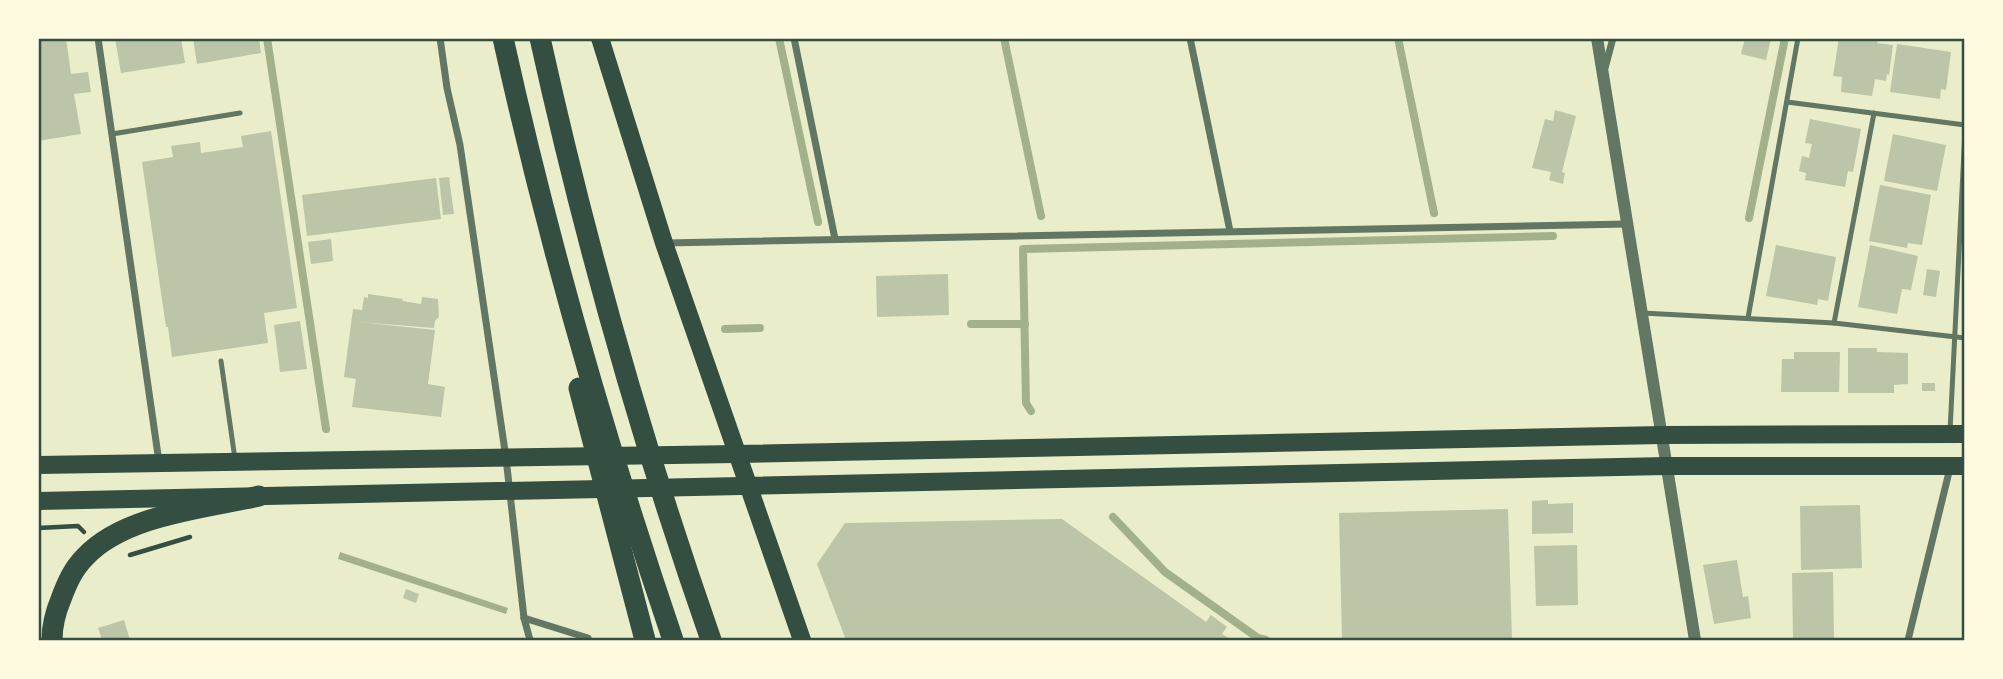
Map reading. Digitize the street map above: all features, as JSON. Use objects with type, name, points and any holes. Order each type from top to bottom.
[{"type":"highway","points":[[496,38],[530,198],[634,560],[673,640]]},
{"type":"highway","points":[[503,38],[634,560],[645,640]]},
{"type":"highway","points":[[540,38],[607,308],[679,548],[711,640]]},
{"type":"highway","points":[[52,638],[58,607],[69,578],[85,556],[105,541],[129,528],[159,518],[259,496]]},
{"type":"highway","points":[[38,611],[52,638]]},
{"type":"main road","points":[[600,38],[664,243],[802,640]]},
{"type":"main road","points":[[38,465],[1662,435],[1957,434]]},
{"type":"main road","points":[[38,501],[1666,467],[1958,466]]},
{"type":"street","points":[[98,38],[159,462]]},
{"type":"street","points":[[440,38],[447,88],[460,145],[506,458],[524,618],[530,640]]},
{"type":"street","points":[[793,38],[835,239]]},
{"type":"street","points":[[1190,38],[1230,231]]},
{"type":"street","points":[[1597,38],[1695,640]]},
{"type":"street","points":[[1604,74],[1613,38]]},
{"type":"street","points":[[664,243],[1628,223]]},
{"type":"street","points":[[1908,640],[1958,466]]},
{"type":"street","points":[[524,618],[588,638]]},
{"type":"lane","points":[[1748,318],[1798,38]]},
{"type":"lane","points":[[1787,102],[1965,125]]},
{"type":"lane","points":[[112,134],[240,113]]},
{"type":"lane","points":[[1834,323],[1874,113]]},
{"type":"lane","points":[[1957,434],[1955,337],[1965,131]]},
{"type":"lane","points":[[1642,313],[1834,323],[1965,338]]},
{"type":"lane","points":[[221,361],[235,461]]},
{"type":"path","points":[[38,528],[78,526]]},
{"type":"path","points":[[126,556],[190,537]]},
{"type":"shaded area","points":[[340,552],[508,608],[506,614],[338,559]]},
{"type":"building","points":[[38,38],[66,38],[71,74],[88,72],[91,92],[74,94],[81,134],[38,141]]},
{"type":"building","points":[[115,38],[181,38],[185,63],[121,73]]},
{"type":"building","points":[[193,38],[259,38],[261,53],[197,64]]},
{"type":"building","points":[[1745,38],[1771,38],[1766,60],[1741,54]]},
{"type":"building","points":[[1839,38],[1869,38],[1878,40],[1877,43],[1893,45],[1889,75],[1887,74],[1886,81],[1875,79],[1872,96],[1841,92],[1842,77],[1833,76]]},
{"type":"building","points":[[1897,44],[1951,52],[1946,90],[1941,89],[1940,99],[1890,92]]},
{"type":"building","points":[[1555,110],[1576,116],[1562,172],[1565,173],[1563,184],[1549,180],[1551,172],[1532,168],[1545,119],[1553,121]]},
{"type":"building","points":[[1810,119],[1861,129],[1853,172],[1848,171],[1845,187],[1805,180],[1806,173],[1799,171],[1802,156],[1809,158],[1812,144],[1805,143]]},
{"type":"building","points":[[271,131],[297,308],[264,313],[268,343],[172,357],[142,162],[173,157],[171,146],[200,142],[201,153],[243,147],[241,136]]},
{"type":"building","points":[[1893,134],[1946,145],[1937,191],[1884,181]]},
{"type":"building","points":[[449,177],[454,214],[443,215],[439,178]]},
{"type":"building","points":[[436,178],[441,219],[307,236],[302,195]]},
{"type":"building","points":[[1880,185],[1931,195],[1922,245],[1908,243],[1907,248],[1869,241]]},
{"type":"building","points":[[331,239],[333,261],[311,264],[308,242]]},
{"type":"building","points":[[1776,245],[1836,257],[1828,301],[1818,299],[1817,305],[1766,296]]},
{"type":"building","points":[[1870,245],[1918,256],[1911,290],[1902,289],[1897,314],[1858,307]]},
{"type":"building","points":[[1927,269],[1940,271],[1936,297],[1923,295]]},
{"type":"building","points":[[948,274],[949,315],[877,317],[876,276]]},
{"type":"building","points":[[368,294],[421,304],[422,297],[438,299],[439,317],[434,328],[359,322],[435,330],[428,384],[445,387],[441,417],[352,407],[356,379],[344,377],[353,309],[362,310],[364,297],[368,298]]},
{"type":"building","points":[[300,321],[307,369],[280,372],[274,325]]},
{"type":"building","points":[[1848,348],[1877,348],[1877,352],[1908,353],[1908,384],[1894,385],[1894,393],[1848,393]]},
{"type":"building","points":[[1794,352],[1840,352],[1839,392],[1781,392],[1782,359],[1794,359]]},
{"type":"building","points":[[1922,383],[1935,383],[1935,391],[1922,391]]},
{"type":"building","points":[[1548,500],[1548,504],[1573,503],[1573,533],[1532,534],[1532,501]]},
{"type":"building","points":[[1860,505],[1862,568],[1801,570],[1800,506]]},
{"type":"building","points":[[1508,509],[1512,640],[1342,640],[1339,513]]},
{"type":"building","points":[[1062,519],[1206,622],[1211,615],[1227,627],[1222,634],[1232,640],[846,640],[817,564],[845,523]]},
{"type":"building","points":[[1577,545],[1578,605],[1536,606],[1534,546]]},
{"type":"building","points":[[1737,560],[1743,597],[1748,596],[1751,618],[1714,624],[1703,565]]},
{"type":"building","points":[[1833,572],[1834,640],[1793,640],[1792,573]]},
{"type":"building","points":[[406,589],[419,594],[416,603],[403,598]]},
{"type":"building","points":[[124,620],[130,640],[102,640],[98,628]]},
{"type":"waterway","points":[[267,38],[326,429]]},
{"type":"waterway","points":[[779,38],[818,222]]},
{"type":"waterway","points":[[1004,38],[1041,216]]},
{"type":"waterway","points":[[1398,38],[1434,213]]},
{"type":"waterway","points":[[1749,218],[1785,38]]},
{"type":"waterway","points":[[1031,411],[1026,403],[1023,249],[1553,236]]},
{"type":"waterway","points":[[971,324],[1025,324]]},
{"type":"waterway","points":[[725,329],[760,328]]},
{"type":"waterway","points":[[1113,517],[1165,572],[1258,638],[1266,640]]}]
